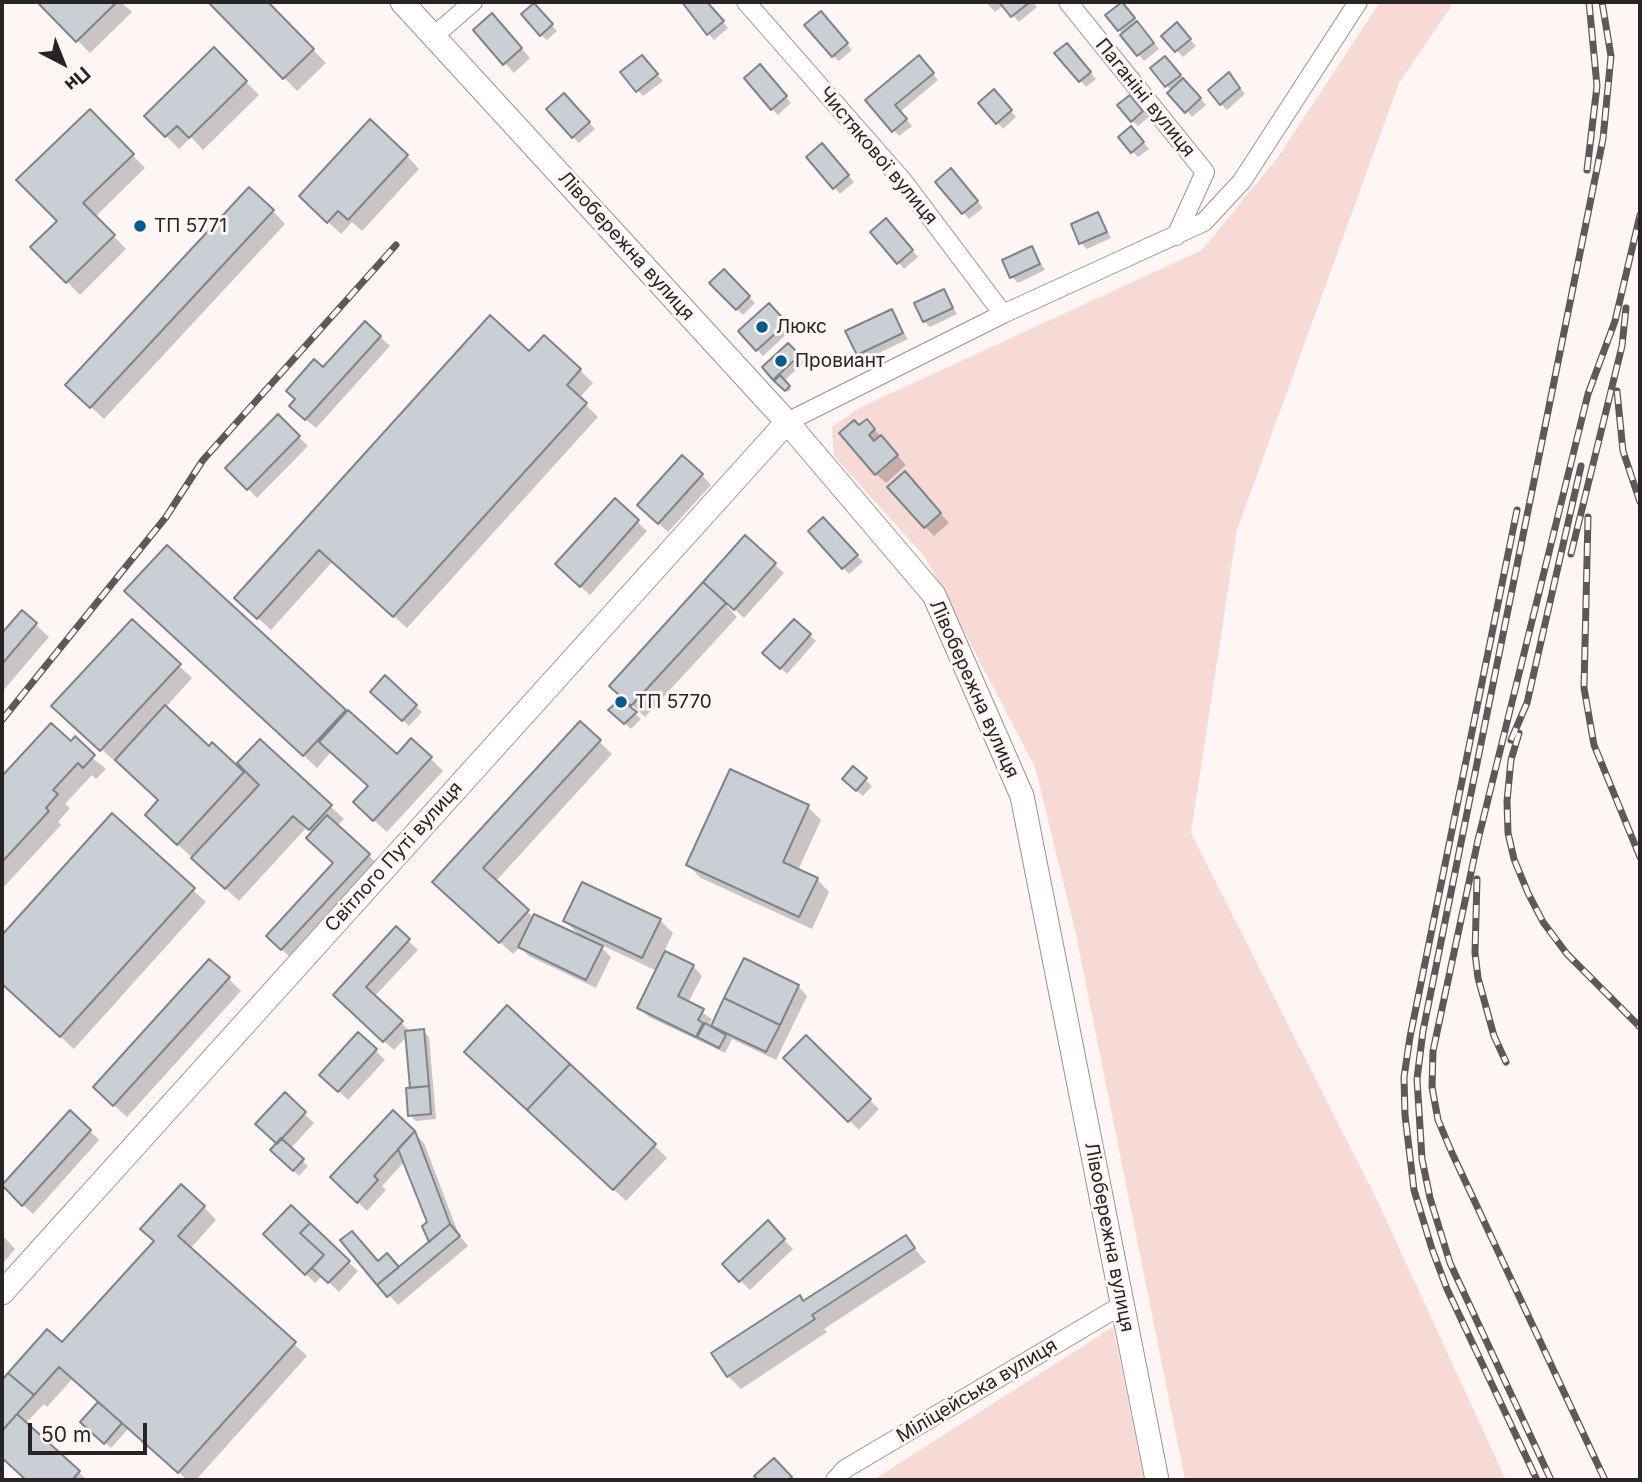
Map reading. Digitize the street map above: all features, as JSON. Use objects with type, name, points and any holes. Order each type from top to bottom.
[{"type":"main road","name":"Лівобережна вулиця","points":[[402,2],[787,422],[934,595],[1022,796],[1157,1480]]},
{"type":"main road","name":"Світлого Путі вулиця","points":[[2,1293],[787,422]]},
{"type":"street","points":[[434,36],[473,2]]},
{"type":"street","name":"Чистякової вулиця","points":[[746,2],[903,181],[1003,314]]},
{"type":"street","name":"Паганіні вулиця","points":[[1068,2],[1205,172],[1176,236]]},
{"type":"street","points":[[787,422],[1003,314],[1204,222],[1242,181],[1358,2]]},
{"type":"street","name":"Міліцейська вулиця","points":[[835,1480],[845,1469],[1122,1305]]},
{"type":"shaded area","points":[[1380,2],[1454,2],[1399,83],[1237,530],[1191,833],[1378,1202],[1506,1480],[1185,1480],[1075,930],[1035,767],[925,557],[834,456],[832,427],[861,407],[1202,250],[1278,157]]},
{"type":"shaded area","points":[[1113,1327],[1144,1480],[873,1480]]},
{"type":"building","points":[[37,2],[117,2],[76,42]]},
{"type":"building","points":[[208,2],[268,2],[314,49],[283,79]]},
{"type":"building","points":[[682,2],[707,2],[724,21],[707,35]]},
{"type":"building","points":[[999,2],[1030,2],[1011,17]]},
{"type":"building","points":[[1122,2],[1135,18],[1118,31],[1105,15]]},
{"type":"building","points":[[534,3],[553,24],[540,36],[521,14]]},
{"type":"building","points":[[821,11],[848,43],[832,57],[804,25]]},
{"type":"building","points":[[492,13],[522,48],[503,65],[473,30]]},
{"type":"building","points":[[1137,21],[1154,43],[1137,56],[1120,35]]},
{"type":"building","points":[[1177,22],[1191,39],[1175,52],[1161,36]]},
{"type":"building","points":[[1067,43],[1091,72],[1079,82],[1054,53]]},
{"type":"building","points":[[214,47],[247,81],[189,138],[177,126],[165,137],[144,116]]},
{"type":"building","points":[[642,55],[658,74],[636,92],[620,72]]},
{"type":"building","points":[[919,55],[934,73],[895,105],[907,119],[892,132],[865,100]]},
{"type":"building","points":[[1165,56],[1181,75],[1165,87],[1150,68]]},
{"type":"building","points":[[760,64],[787,96],[771,110],[744,78]]},
{"type":"building","points":[[1229,72],[1240,88],[1220,105],[1208,90]]},
{"type":"building","points":[[1183,78],[1201,98],[1185,113],[1167,93]]},
{"type":"building","points":[[994,89],[1012,110],[996,124],[978,103]]},
{"type":"building","points":[[564,93],[590,122],[572,138],[546,109]]},
{"type":"building","points":[[1130,95],[1143,111],[1131,122],[1117,105]]},
{"type":"building","points":[[90,109],[134,154],[83,203],[115,235],[66,283],[30,247],[57,221],[16,180]]},
{"type":"building","points":[[370,119],[408,155],[348,220],[338,211],[327,223],[299,196]]},
{"type":"building","points":[[1131,126],[1144,142],[1131,153],[1118,137]]},
{"type":"building","points":[[822,143],[849,175],[833,189],[806,157]]},
{"type":"building","points":[[951,168],[978,201],[962,214],[935,182]]},
{"type":"building","points":[[249,187],[274,210],[90,408],[65,385]]},
{"type":"building","points":[[1098,212],[1107,232],[1079,244],[1071,224]]},
{"type":"building","points":[[886,218],[913,250],[897,264],[870,232]]},
{"type":"building","points":[[1032,246],[1040,264],[1010,278],[1002,260]]},
{"type":"building","points":[[724,269],[750,296],[736,310],[709,283]]},
{"type":"building","points":[[944,289],[953,308],[923,322],[914,303]]},
{"type":"building","name":"Люкс","points":[[769,303],[787,323],[756,351],[738,331]]},
{"type":"building","points":[[892,309],[903,333],[857,355],[845,331]]},
{"type":"building","points":[[490,315],[529,351],[544,335],[581,369],[567,385],[587,403],[393,617],[319,550],[257,619],[234,598]]},
{"type":"building","points":[[365,321],[381,336],[305,420],[289,406],[295,399],[286,391],[314,359],[323,367]]},
{"type":"building","name":"Провиант","points":[[788,343],[800,355],[773,380],[762,367]]},
{"type":"building","points":[[780,375],[790,386],[785,391],[774,381]]},
{"type":"building","points":[[278,414],[300,436],[247,490],[225,468]]},
{"type":"building","points":[[867,419],[875,429],[869,435],[874,441],[881,435],[898,455],[875,475],[839,433],[854,420],[859,425]]},
{"type":"building","points":[[682,455],[703,474],[658,524],[637,505]]},
{"type":"building","points":[[905,471],[941,513],[924,528],[887,487]]},
{"type":"building","points":[[615,498],[639,520],[580,587],[555,564]]},
{"type":"building","points":[[823,517],[858,555],[842,569],[808,531]]},
{"type":"building","points":[[745,535],[776,563],[734,610],[703,582]]},
{"type":"building","points":[[167,545],[346,710],[303,756],[124,591]]},
{"type":"building","points":[[703,582],[726,603],[631,706],[609,686]]},
{"type":"building","points":[[22,610],[37,623],[2,664],[2,633]]},
{"type":"building","points":[[132,619],[181,664],[100,751],[51,706]]},
{"type":"building","points":[[794,619],[811,634],[780,669],[762,653]]},
{"type":"building","points":[[385,675],[417,705],[402,721],[370,692]]},
{"type":"building","points":[[620,699],[637,712],[624,724],[608,710]]},
{"type":"building","points":[[165,705],[209,746],[212,742],[244,772],[177,845],[145,815],[158,800],[115,760]]},
{"type":"building","points":[[348,710],[397,754],[411,738],[432,757],[373,821],[353,802],[368,786],[319,742]]},
{"type":"building","points":[[580,721],[601,740],[483,868],[529,910],[499,943],[432,882]]},
{"type":"building","points":[[51,723],[71,741],[75,736],[95,755],[83,768],[78,763],[53,790],[58,794],[46,808],[49,811],[2,862],[2,776]]},
{"type":"building","points":[[260,739],[332,805],[309,830],[293,816],[225,889],[191,858],[259,785],[237,763]]},
{"type":"building","points":[[853,766],[867,778],[856,791],[842,779]]},
{"type":"building","points":[[730,769],[809,805],[783,862],[818,878],[799,917],[686,865]]},
{"type":"building","points":[[112,813],[195,888],[60,1037],[2,984],[2,935]]},
{"type":"building","points":[[327,815],[370,854],[281,950],[266,936],[333,863],[306,838]]},
{"type":"building","points":[[582,882],[661,919],[642,958],[563,921]]},
{"type":"building","points":[[534,914],[603,946],[586,980],[518,947]]},
{"type":"building","points":[[396,926],[410,939],[366,987],[403,1021],[383,1042],[333,995]]},
{"type":"building","points":[[665,951],[694,965],[678,996],[704,1009],[698,1020],[703,1023],[696,1037],[637,1008]]},
{"type":"building","points":[[744,958],[799,985],[780,1025],[724,998]]},
{"type":"building","points":[[209,959],[230,977],[113,1106],[93,1087]]},
{"type":"building","points":[[724,998],[780,1025],[766,1052],[711,1026]]},
{"type":"building","points":[[507,1005],[570,1064],[527,1110],[464,1052]]},
{"type":"building","points":[[705,1023],[726,1035],[719,1048],[697,1037]]},
{"type":"building","points":[[424,1029],[429,1086],[410,1088],[405,1031]]},
{"type":"building","points":[[358,1032],[377,1049],[338,1092],[319,1075]]},
{"type":"building","points":[[806,1035],[871,1099],[848,1122],[783,1058]]},
{"type":"building","points":[[570,1064],[656,1144],[613,1190],[527,1110]]},
{"type":"building","points":[[429,1086],[431,1114],[408,1116],[406,1088]]},
{"type":"building","points":[[285,1092],[306,1112],[277,1144],[255,1124]]},
{"type":"building","points":[[70,1110],[91,1130],[22,1206],[2,1185]]},
{"type":"building","points":[[393,1110],[415,1131],[374,1176],[378,1180],[357,1203],[330,1177]]},
{"type":"building","points":[[415,1131],[450,1224],[429,1242],[422,1226],[427,1222],[398,1149]]},
{"type":"building","points":[[281,1138],[304,1159],[293,1171],[270,1150]]},
{"type":"building","points":[[181,1184],[205,1206],[178,1236],[296,1342],[178,1473],[59,1367],[34,1395],[8,1373],[47,1329],[62,1342],[154,1241],[140,1229]]},
{"type":"building","points":[[291,1205],[310,1223],[300,1233],[324,1255],[305,1275],[263,1234]]},
{"type":"building","points":[[768,1220],[785,1239],[739,1282],[722,1264]]},
{"type":"building","points":[[310,1223],[350,1261],[328,1283],[312,1268],[324,1255],[300,1233]]},
{"type":"building","points":[[450,1224],[460,1236],[387,1297],[377,1285]]},
{"type":"building","points":[[352,1231],[378,1261],[387,1253],[399,1267],[377,1285],[340,1240]]},
{"type":"building","points":[[906,1235],[915,1248],[812,1315],[815,1319],[727,1377],[711,1353],[800,1295],[803,1301]]},
{"type":"building","points":[[8,1373],[34,1395],[2,1431],[2,1380]]},
{"type":"building","points":[[98,1402],[122,1423],[104,1444],[80,1422]]},
{"type":"building","points":[[17,1414],[80,1471],[72,1480],[26,1480],[2,1458],[2,1431]]},
{"type":"building","points":[[774,1458],[792,1477],[788,1480],[758,1480],[754,1476]]},
{"type":"railway","points":[[1587,170],[1597,86],[1589,2]]},
{"type":"railway","points":[[1551,1480],[1450,1263],[1430,1198],[1422,1159],[1417,1079],[1423,1031],[1603,139],[1611,56],[1602,2]]},
{"type":"railway","points":[[1605,1480],[1452,1153],[1438,1120],[1432,1087],[1433,1051],[1478,840],[1588,394],[1615,321],[1640,215]]},
{"type":"railway","points":[[2,720],[166,517],[203,460],[396,245]]},
{"type":"railway","points":[[1571,554],[1622,346],[1626,308]]},
{"type":"railway","points":[[1617,391],[1623,451],[1640,502]]},
{"type":"railway","points":[[1511,740],[1527,703],[1581,466]]},
{"type":"railway","points":[[1517,510],[1404,1077],[1405,1115],[1414,1190],[1432,1249],[1447,1289],[1537,1480]]},
{"type":"railway","points":[[1588,517],[1584,688],[1594,745],[1640,857]]},
{"type":"railway","points":[[1519,733],[1511,760],[1507,801],[1508,833],[1514,859],[1543,922],[1567,954],[1640,1027]]},
{"type":"railway","points":[[1477,879],[1475,953],[1478,978],[1494,1036],[1506,1062]]},
{"type":"place","name":"ТП 5771","points":[[140,226]]},
{"type":"place","name":"Люкс","points":[[762,327]]},
{"type":"place","name":"Провиант","points":[[781,361]]},
{"type":"place","name":"ТП 5770","points":[[621,702]]}]
